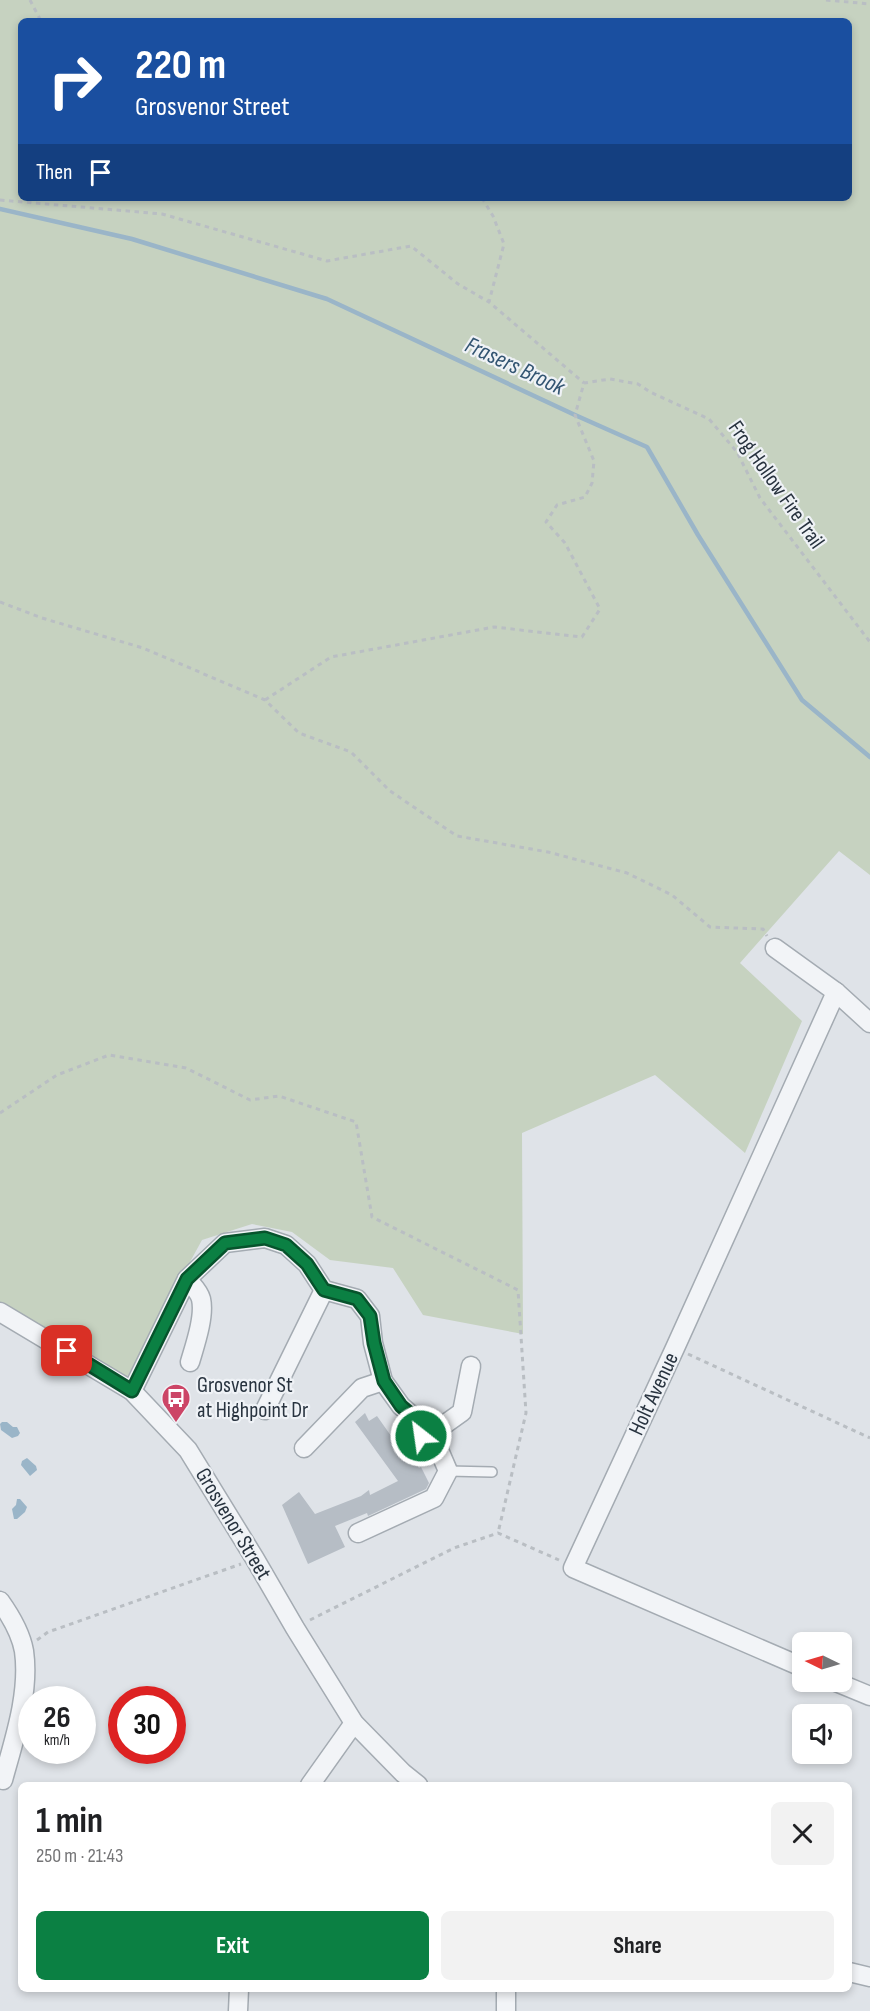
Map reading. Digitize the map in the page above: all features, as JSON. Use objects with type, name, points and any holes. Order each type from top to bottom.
[{"type":"street","points":[[776,948],[836,992],[870,1023]]},
{"type":"street","name":"Holt Avenue","points":[[573,1568],[836,992]]},
{"type":"street","points":[[132,1391],[187,1279],[225,1243],[265,1238],[286,1245],[307,1264],[324,1290],[357,1299],[370,1316],[384,1381],[401,1406],[423,1425],[420,1432],[422,1439],[428,1443],[462,1412],[471,1365]]},
{"type":"street","points":[[187,1279],[201,1300],[196,1343],[190,1362]]},
{"type":"street","points":[[265,1410],[324,1290]]},
{"type":"street","name":"Grosvenor Street","points":[[0,1312],[132,1391],[188,1450],[354,1723],[414,1782]]},
{"type":"street","points":[[304,1448],[362,1389],[384,1381]]},
{"type":"street","points":[[358,1533],[434,1498],[448,1471],[439,1435]]},
{"type":"street","points":[[573,1568],[792,1663]]},
{"type":"street","points":[[0,1601],[11,1616],[24,1650],[24,1694],[3,1780]]},
{"type":"street","points":[[852,1689],[870,1696]]},
{"type":"street","points":[[312,1782],[354,1723]]},
{"type":"street","points":[[852,1973],[870,1977]]},
{"type":"street","points":[[238,2011],[239,1992]]},
{"type":"street","points":[[506,1992],[506,2011]]},
{"type":"lane","points":[[448,1471],[492,1472]]},
{"type":"path","points":[[30,0],[39,18]]},
{"type":"path","points":[[826,0],[868,6],[870,4]]},
{"type":"path","points":[[0,200],[162,213],[327,261],[411,246],[458,284],[489,302],[584,383],[575,415],[594,461],[592,483],[585,497],[557,505],[546,522],[565,543],[600,609],[582,637],[494,627],[331,657],[265,700]]},
{"type":"path","points":[[484,201],[493,216],[504,244],[489,302]]},
{"type":"path","name":"Frog Hollow Fire Trail","points":[[584,383],[610,379],[638,384],[650,392],[709,419],[737,452],[760,498],[870,642]]},
{"type":"path","points":[[0,602],[42,618],[143,648],[265,700],[299,733],[351,752],[390,791],[457,836],[548,852],[627,873],[672,895],[710,927],[763,929],[776,948]]},
{"type":"path","points":[[0,1113],[57,1075],[109,1055],[186,1068],[250,1100],[279,1096],[356,1122],[372,1217],[518,1290],[526,1413],[498,1533]]},
{"type":"path","points":[[675,1348],[870,1438]]},
{"type":"path","points":[[295,1628],[454,1548],[498,1533],[539,1550],[573,1568]]},
{"type":"path","points":[[48,1632],[255,1558]]},
{"type":"green space","points":[[0,0],[870,0],[870,875],[839,851],[740,963],[802,1021],[745,1153],[655,1075],[522,1133],[523,1334],[423,1315],[393,1268],[330,1260],[292,1232],[252,1224],[202,1240],[127,1377],[0,1310]]},
{"type":"water","points":[[2,1422],[17,1427],[20,1433],[18,1436],[12,1438],[1,1430]]},
{"type":"water","points":[[27,1458],[37,1470],[30,1476],[21,1465],[22,1461]]},
{"type":"water","points":[[17,1499],[20,1499],[27,1507],[25,1512],[14,1519],[12,1509]]},
{"type":"building","points":[[365,1413],[369,1421],[377,1416],[396,1443],[402,1441],[419,1468],[421,1467],[429,1483],[426,1489],[368,1516],[367,1513],[335,1526],[345,1547],[308,1564],[282,1505],[299,1492],[315,1514],[361,1496],[369,1490],[370,1495],[398,1481],[355,1422]]},
{"type":"waterway","name":"Frasers Brook","points":[[0,209],[132,239],[327,299],[647,447],[698,535],[802,700],[870,757]]},
{"type":"place","name":"Grosvenor St at Highpoint Dr","points":[[176,1424]]},
{"type":"route","points":[[67,1351],[132,1391],[187,1279],[225,1243],[265,1238],[286,1245],[307,1264],[324,1290],[357,1299],[370,1316],[384,1381],[401,1406],[423,1425],[421,1436]]}]
